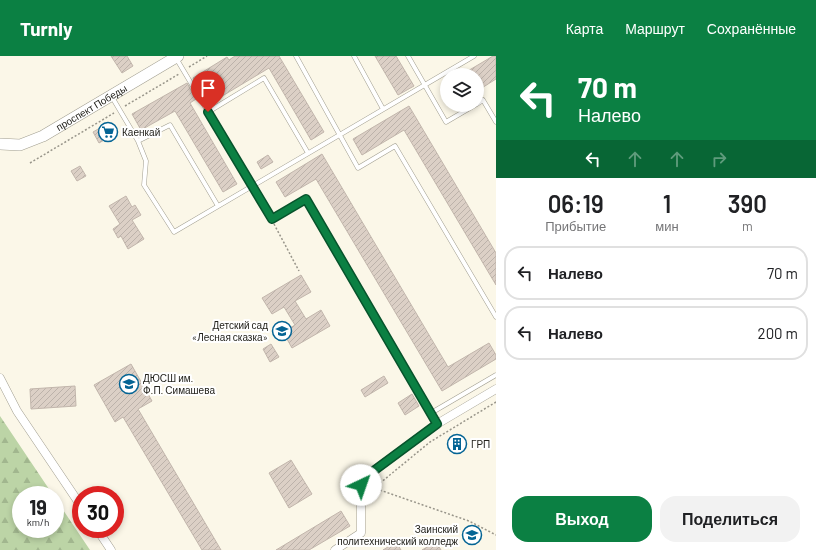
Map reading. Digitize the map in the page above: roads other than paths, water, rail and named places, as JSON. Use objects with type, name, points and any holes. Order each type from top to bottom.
[{"type":"main road","name":"проспект Победы","points":[[0,144],[13,145],[31,142],[177,57]]},
{"type":"street","points":[[0,378],[17,411],[72,493]]},
{"type":"street","points":[[335,550],[358,537],[362,531],[361,485],[364,478],[437,424],[496,389]]},
{"type":"street","points":[[103,538],[111,550]]},
{"type":"lane","points":[[354,56],[383,109]]},
{"type":"lane","points":[[408,56],[440,112]]},
{"type":"lane","points":[[111,96],[138,141],[146,161],[144,185],[174,232],[474,56]]},
{"type":"lane","points":[[177,57],[272,219],[306,199],[437,424]]},
{"type":"lane","points":[[298,57],[358,168],[396,146],[496,317]]},
{"type":"lane","points":[[208,112],[264,78],[308,154]]},
{"type":"lane","points":[[484,102],[496,122]]},
{"type":"lane","points":[[440,112],[446,122],[463,112]]},
{"type":"lane","points":[[138,141],[170,125],[218,206]]},
{"type":"lane","points":[[431,413],[496,375]]},
{"type":"place","name":"Каенкай","points":[[108,132]]},
{"type":"place","name":"Детский сад «Лесная сказка»","points":[[282,331]]},
{"type":"place","name":"ДЮСШ им. Ф.П. Симашева","points":[[129,384]]},
{"type":"place","name":"ГРП","points":[[457,444]]},
{"type":"place","name":"Заинский политехнический колледж","points":[[472,535]]}]
